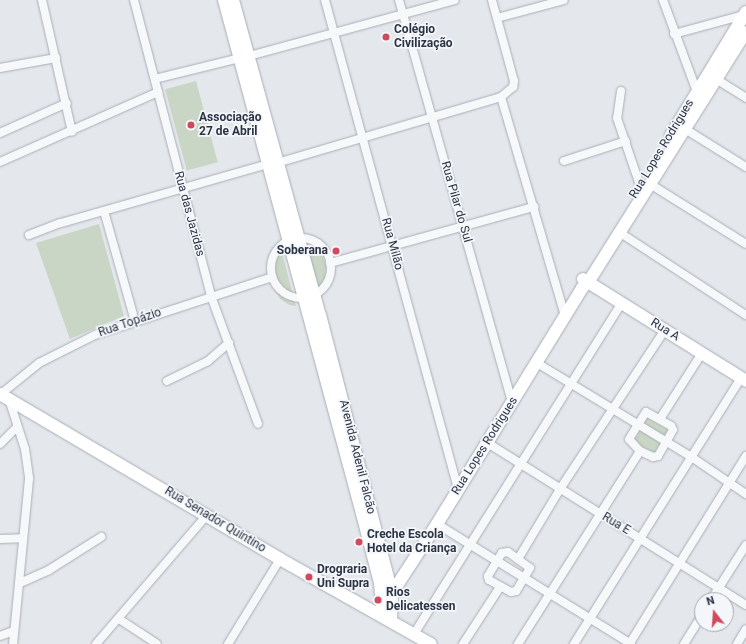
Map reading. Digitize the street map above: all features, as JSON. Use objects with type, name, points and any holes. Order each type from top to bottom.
[{"type":"street","points":[[42,0],[67,103],[72,132]]},
{"type":"street","name":"Rua das Jazidas","points":[[134,0],[182,190],[211,296],[258,424]]},
{"type":"street","name":"Avenida Adenil Falcão","points":[[224,0],[235,23]]},
{"type":"street","name":"Avenida Adenil Falcão","points":[[233,0],[235,23],[272,164],[365,505],[385,566],[392,593],[387,618]]},
{"type":"street","name":"Rua Milão","points":[[325,0],[458,489]]},
{"type":"street","name":"Rua Pilar do Sul","points":[[399,0],[512,404]]},
{"type":"street","points":[[155,79],[244,57],[455,0]]},
{"type":"street","points":[[29,235],[61,223],[182,190],[501,97],[514,84],[492,0]]},
{"type":"street","points":[[497,18],[564,0]]},
{"type":"street","points":[[663,0],[674,34],[701,94]]},
{"type":"street","points":[[674,34],[745,13]]},
{"type":"street","name":"Rua Lopes Rodrigues","points":[[382,601],[392,593],[438,524],[486,442],[512,404],[701,94],[745,13]]},
{"type":"street","name":"Rua Lopes Rodrigues","points":[[585,283],[619,232],[645,184],[685,129],[701,94],[716,79],[746,32]]},
{"type":"street","points":[[0,68],[56,58]]},
{"type":"street","points":[[716,79],[746,98]]},
{"type":"street","points":[[621,91],[617,115],[626,141],[645,184],[746,244]]},
{"type":"street","points":[[0,162],[72,132],[158,92]]},
{"type":"street","points":[[501,97],[565,316]]},
{"type":"street","points":[[0,133],[67,103]]},
{"type":"street","points":[[685,129],[746,167]]},
{"type":"street","points":[[564,161],[626,141]]},
{"type":"street","points":[[330,263],[534,206]]},
{"type":"street","points":[[104,212],[135,321]]},
{"type":"street","points":[[619,232],[746,314]]},
{"type":"street","points":[[293,240],[315,242],[322,248],[330,263],[327,281],[309,296],[284,293],[272,277],[270,266],[273,256],[293,240]]},
{"type":"street","name":"Rua Topázio","points":[[3,396],[27,372],[54,354],[95,335],[272,277]]},
{"type":"street","name":"Rua A","points":[[585,283],[622,303],[743,380]]},
{"type":"street","points":[[414,634],[622,303]]},
{"type":"street","points":[[518,559],[560,489],[665,330]]},
{"type":"street","points":[[167,381],[208,361],[229,343]]},
{"type":"street","points":[[660,419],[702,353]]},
{"type":"street","points":[[537,363],[636,425],[690,456],[746,494]]},
{"type":"street","points":[[574,644],[690,456],[743,380]]},
{"type":"street","points":[[3,396],[25,449],[29,479],[13,644]]},
{"type":"street","name":"Rua Senador Quintino","points":[[3,396],[280,559],[431,644]]},
{"type":"street","points":[[644,412],[650,412],[673,430],[667,443],[656,457],[640,451],[629,439],[636,425],[644,412]]},
{"type":"street","points":[[0,444],[17,427]]},
{"type":"street","name":"Rua E","points":[[486,442],[600,515],[640,538],[746,605]]},
{"type":"street","points":[[518,644],[640,451]]},
{"type":"street","points":[[438,524],[630,644],[678,562],[746,456]]},
{"type":"street","name":"Avenida Adenil Falcão","points":[[365,505],[382,601],[387,618]]},
{"type":"street","points":[[96,644],[207,515]]},
{"type":"street","points":[[20,583],[49,570],[101,537]]},
{"type":"street","points":[[0,539],[23,538]]},
{"type":"street","points":[[385,566],[398,571],[426,541]]},
{"type":"street","points":[[716,592],[746,545]]},
{"type":"street","points":[[504,552],[518,559],[530,568],[526,578],[513,592],[499,588],[488,576],[496,560],[504,552]]},
{"type":"street","points":[[228,644],[280,559]]},
{"type":"street","points":[[463,644],[499,588]]},
{"type":"street","points":[[119,619],[157,644]]},
{"type":"street","points":[[684,644],[694,628]]},
{"type":"street","points":[[737,644],[746,629]]},
{"type":"street","points":[[0,636],[14,631]]},
{"type":"green space","name":"Associação 27 de Abril","points":[[196,81],[218,162],[187,170],[165,89]]},
{"type":"green space","points":[[99,224],[124,316],[70,339],[36,243]]},
{"type":"green space","points":[[302,241],[321,252],[326,265],[324,289],[318,299]]},
{"type":"green space","points":[[281,249],[296,306],[289,305],[280,299],[269,280],[272,265]]},
{"type":"green space","points":[[647,418],[671,432],[658,455],[634,441]]},
{"type":"place","name":"Colégio Civilização","points":[[386,37]]},
{"type":"place","name":"Associação 27 de Abril","points":[[191,125]]},
{"type":"place","name":"Soberana","points":[[336,251]]},
{"type":"place","name":"Creche Escola Hotel da Criança","points":[[359,542]]},
{"type":"place","name":"Drograria Uni Supra","points":[[309,577]]},
{"type":"place","name":"Rios Delicatessen","points":[[378,600]]}]
